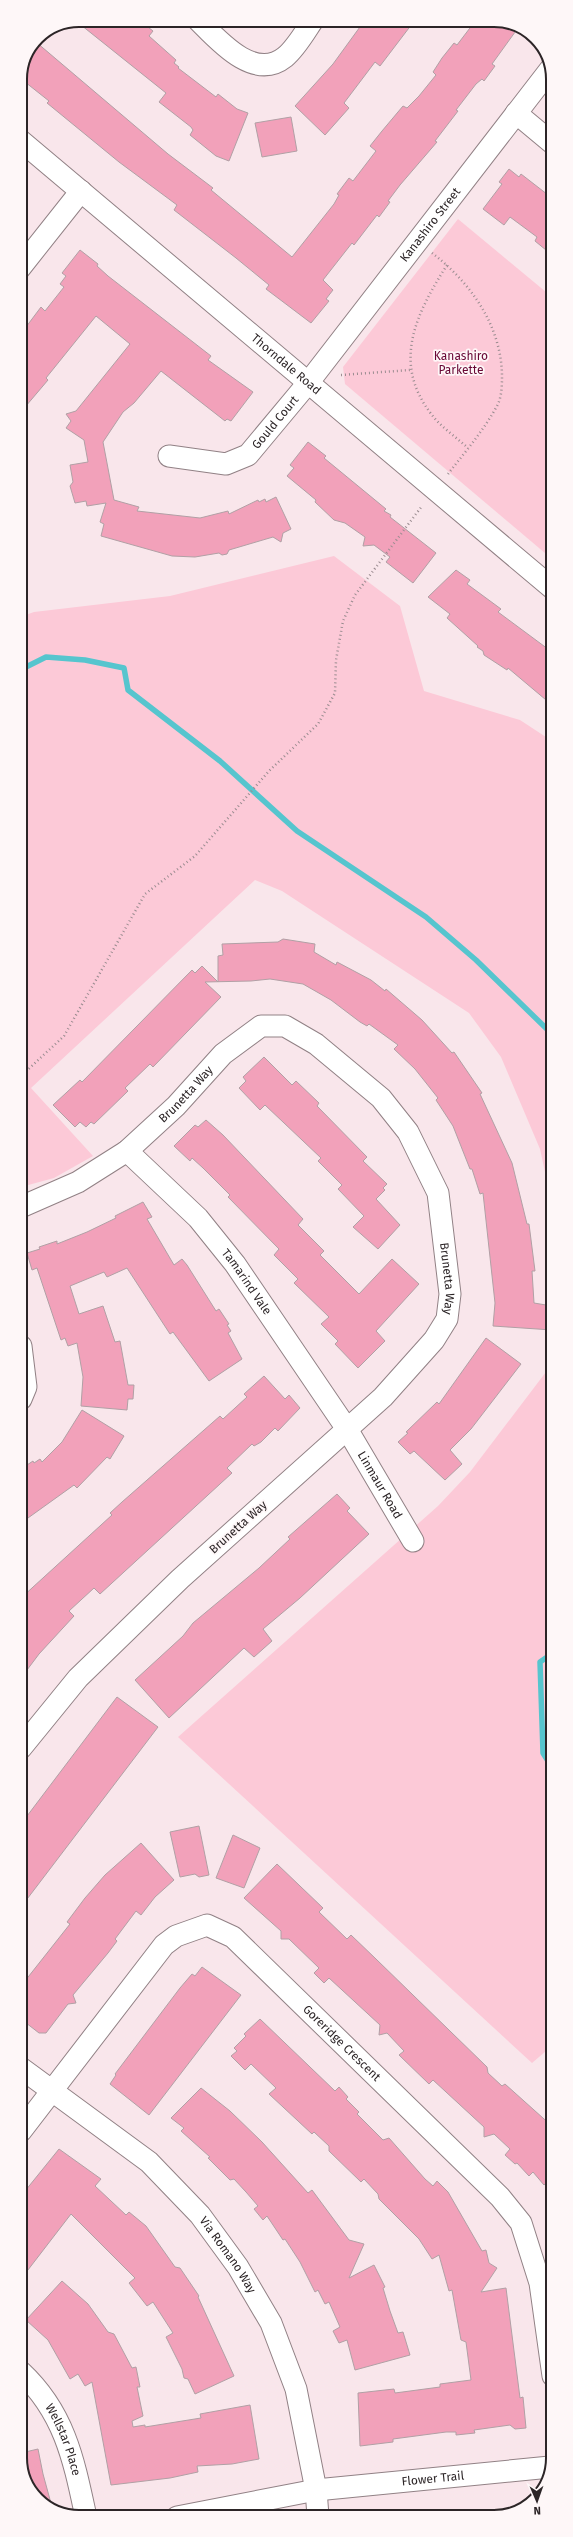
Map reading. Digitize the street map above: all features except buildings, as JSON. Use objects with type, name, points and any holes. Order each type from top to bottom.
[{"type":"street","points":[[205,27],[234,54],[258,64],[276,63],[286,56],[308,27]]},
{"type":"street","name":"Kanashiro Street","points":[[308,383],[546,75]]},
{"type":"street","points":[[516,113],[546,138]]},
{"type":"street","name":"Thorndale Road","points":[[27,146],[546,583]]},
{"type":"street","points":[[27,259],[81,191]]},
{"type":"street","name":"Gould Court","points":[[169,456],[226,464],[248,455],[308,383]]},
{"type":"street","name":"Brunetta Way","points":[[27,1204],[78,1182],[127,1151],[176,1106],[224,1054],[261,1026],[285,1026],[316,1044],[381,1098],[408,1132],[438,1193],[450,1294],[447,1319],[434,1340],[383,1397],[180,1579],[78,1678],[27,1741]]},
{"type":"street","name":"Tamarind Vale","points":[[127,1151],[198,1218],[235,1264],[347,1429]]},
{"type":"street","name":"Linmaur Road","points":[[347,1429],[413,1542]]},
{"type":"street","name":"Goreridge Crescent","points":[[27,2123],[164,1946],[176,1936],[207,1925],[233,1937],[500,2197],[521,2222],[540,2282],[546,2325]]},
{"type":"street","name":"Via Romano Way","points":[[27,2072],[149,2162],[200,2215],[238,2268],[271,2323],[296,2389],[316,2490],[318,2510]]},
{"type":"street","name":"Wellstar Place","points":[[27,2378],[37,2387],[55,2412],[71,2450],[84,2510]]},
{"type":"street","name":"Flower Trail","points":[[213,2510],[316,2490],[545,2467]]},
{"type":"path","points":[[430,252],[447,264],[479,302],[495,333],[502,360],[502,387],[498,404],[448,474]]},
{"type":"path","points":[[447,264],[419,313],[412,339],[410,370],[418,394],[433,416],[468,448]]},
{"type":"path","points":[[341,375],[410,370]]},
{"type":"path","points":[[27,1071],[64,1036],[145,894],[195,856],[237,806],[318,724],[335,693],[336,660],[343,621],[355,595],[422,506]]},
{"type":"green space","name":"Kanashiro Parkette","points":[[458,219],[546,292],[546,554],[345,384],[343,367]]},
{"type":"green space","points":[[334,556],[400,606],[424,691],[520,720],[546,737],[546,1176],[540,1149],[501,1057],[469,1013],[282,891],[255,880],[31,1088],[93,1156],[54,1178],[27,1185],[27,614],[34,612],[170,596]]},
{"type":"green space","points":[[546,1372],[546,2051],[532,2063],[178,1737],[438,1506],[470,1472]]},
{"type":"waterway","points":[[27,666],[46,657],[85,660],[124,668],[128,690],[220,761],[297,831],[426,917],[476,960],[546,1028]]},
{"type":"waterway","points":[[546,1658],[540,1662],[543,1753],[546,1758]]}]
